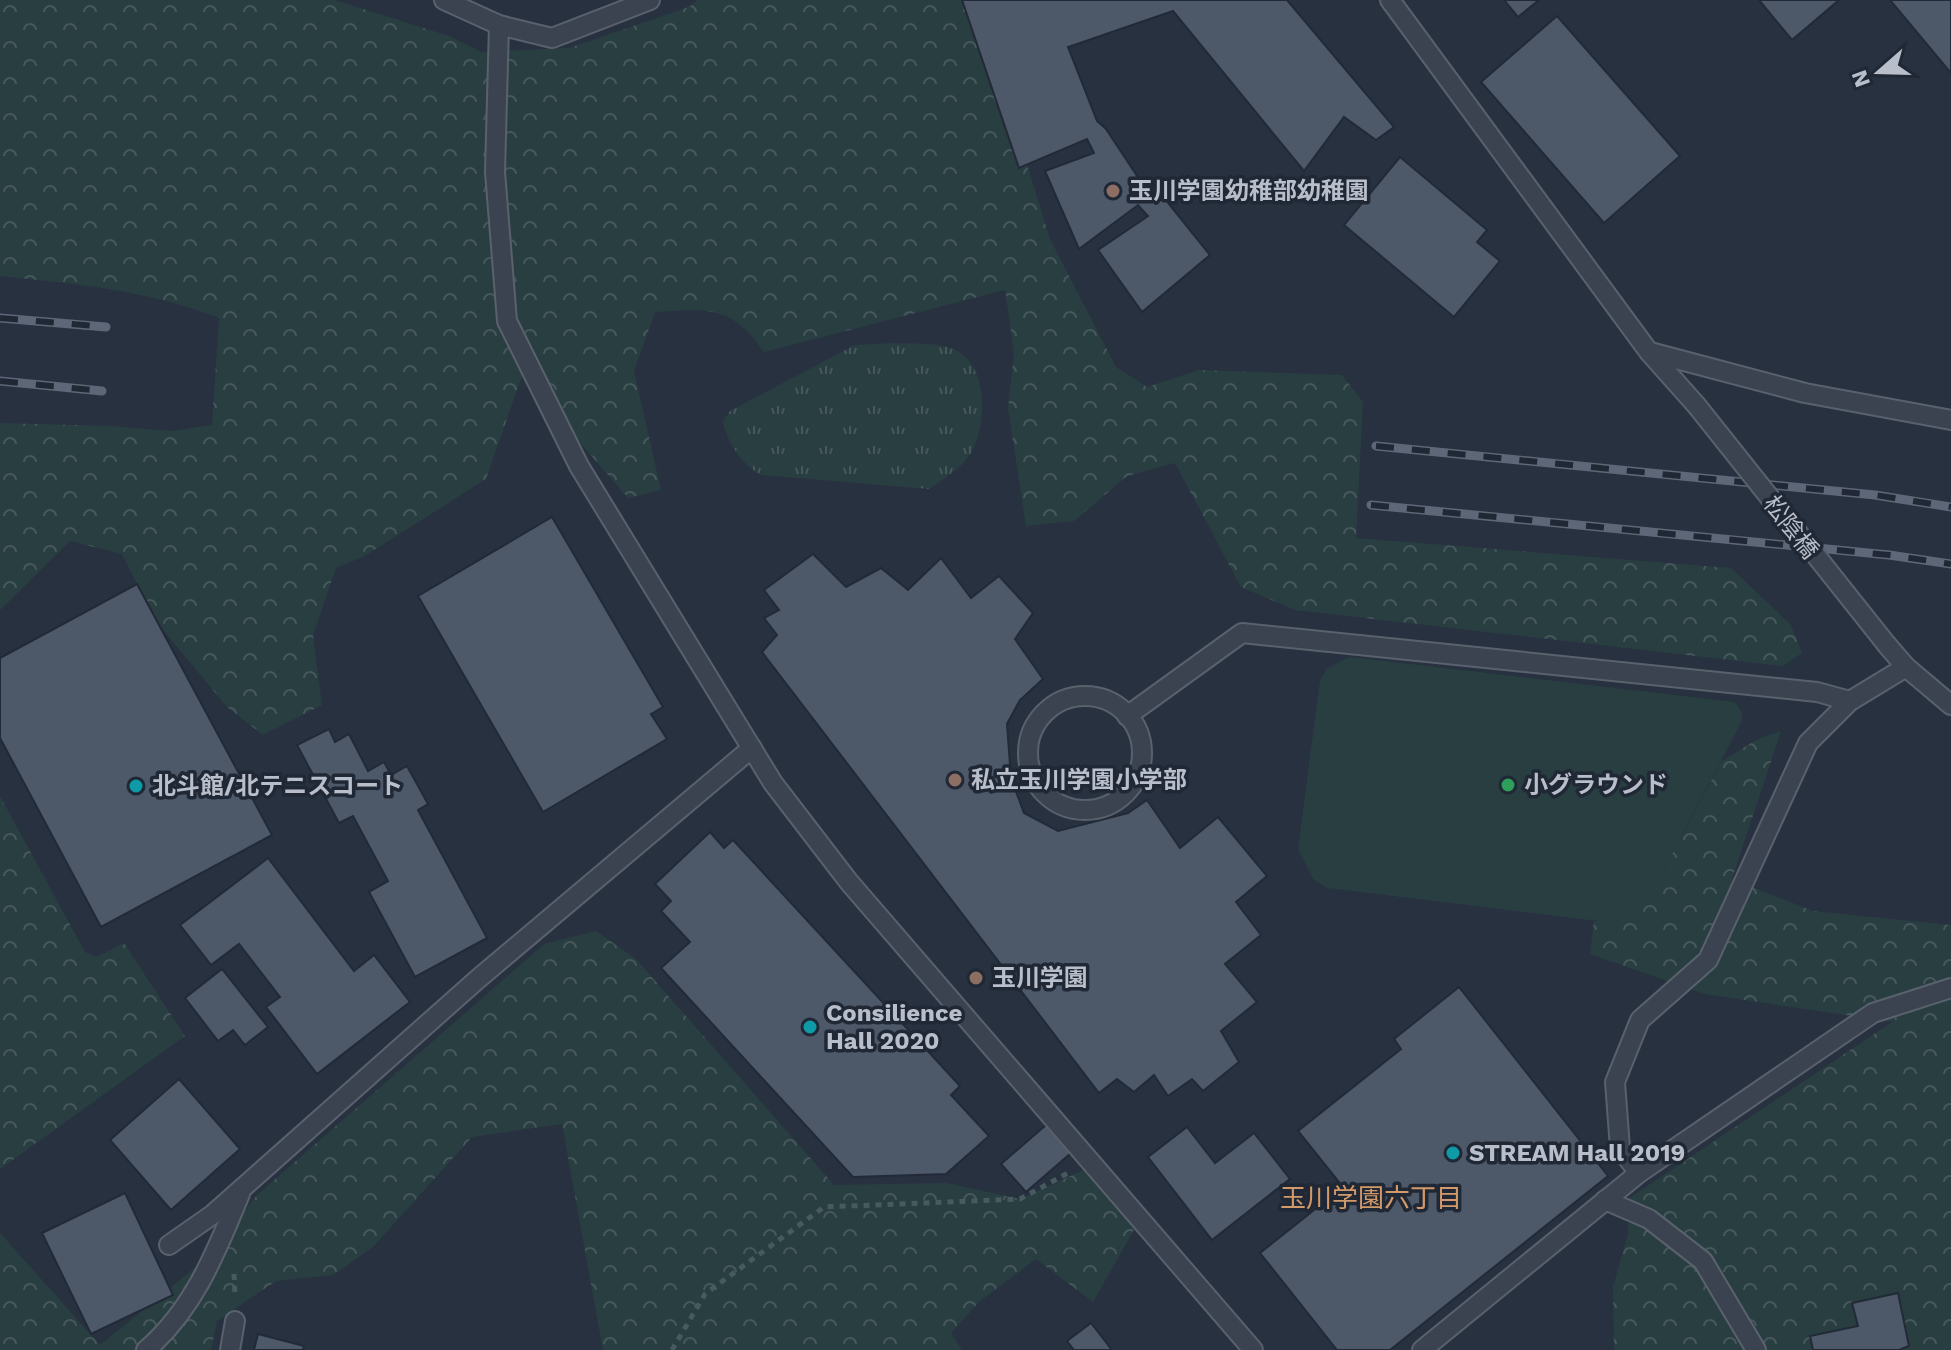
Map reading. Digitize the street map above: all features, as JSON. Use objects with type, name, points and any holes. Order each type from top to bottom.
[{"type":"lane","points":[[444,0],[499,25],[552,38],[650,0]]},
{"type":"lane","name":"松陰橋","points":[[1390,0],[1649,352],[1697,406],[1887,645],[1906,667],[1951,705]]},
{"type":"lane","points":[[499,25],[495,172],[507,321],[579,466],[773,783],[849,882],[1253,1350]]},
{"type":"lane","points":[[1649,352],[1805,393],[1951,420]]},
{"type":"lane","points":[[1127,716],[1242,633],[1817,692],[1850,701]]},
{"type":"lane","points":[[1639,1173],[1620,1148],[1615,1082],[1640,1020],[1708,960],[1808,743],[1850,701],[1906,667]]},
{"type":"lane","points":[[1086,696],[1104,699],[1127,716],[1140,739],[1142,758],[1137,777],[1126,794],[1110,805],[1091,810],[1071,809],[1053,801],[1039,787],[1030,769],[1028,751],[1036,726],[1053,706],[1069,698],[1086,696]]},
{"type":"lane","points":[[169,1245],[212,1215],[479,978],[752,748]]},
{"type":"lane","points":[[1422,1350],[1639,1173],[1873,1013],[1951,988]]},
{"type":"lane","points":[[146,1350],[169,1330],[210,1268],[243,1188]]},
{"type":"lane","points":[[1605,1200],[1649,1219],[1703,1261],[1756,1350]]},
{"type":"lane","points":[[230,1350],[235,1321]]},
{"type":"path","points":[[672,1350],[705,1294],[824,1207],[1020,1199],[1090,1162]]},
{"type":"green space","points":[[0,0],[335,0],[449,36],[481,52],[569,48],[689,7],[698,0],[976,0],[1050,239],[1116,367],[1147,387],[1199,370],[1342,375],[1363,402],[1356,538],[1731,568],[1791,625],[1802,653],[1783,666],[1295,610],[1241,587],[1175,463],[1127,476],[1074,521],[1026,526],[1008,408],[1014,353],[1005,290],[764,352],[741,325],[717,313],[689,310],[655,312],[634,371],[661,490],[628,498],[522,376],[486,479],[365,556],[336,568],[313,635],[322,705],[263,735],[227,707],[154,619],[122,554],[70,541],[0,610],[0,423],[171,431],[212,425],[219,318],[138,295],[84,285],[0,276]]},
{"type":"green space","points":[[929,344],[955,350],[970,362],[980,385],[981,424],[971,454],[955,471],[929,489],[762,475],[748,466],[736,452],[723,421],[730,411],[855,345]]},
{"type":"green space","name":"小グラウンド","points":[[1350,657],[1735,702],[1742,712],[1742,721],[1646,903],[1632,918],[1606,922],[1327,888],[1313,879],[1298,849],[1320,680],[1327,668]]},
{"type":"green space","points":[[1781,731],[1732,879],[1813,911],[1951,925],[1951,1350],[1614,1350],[1613,1287],[1628,1234],[1628,1199],[1892,1022],[1705,994],[1590,954],[1594,921],[1646,903],[1721,762],[1756,740]]},
{"type":"green space","points":[[0,796],[85,952],[97,957],[124,943],[185,1036],[0,1169]]},
{"type":"green space","points":[[596,931],[636,959],[834,1185],[946,1183],[1020,1199],[1088,1168],[1135,1228],[1093,1302],[1036,1259],[980,1301],[951,1333],[962,1350],[603,1350],[562,1124],[472,1137],[373,1247],[333,1275],[276,1281],[217,1321],[211,1350],[0,1350],[0,1233],[100,1345],[207,1258],[257,1195],[544,944]]},
{"type":"building","points":[[962,0],[1287,0],[1394,127],[1376,140],[1344,117],[1304,171],[1173,11],[1068,47],[1097,121],[1106,129],[1151,197],[1161,194],[1210,255],[1142,312],[1098,250],[1148,216],[1138,205],[1079,249],[1045,171],[1094,153],[1087,139],[1019,168]]},
{"type":"building","points":[[1504,0],[1539,0],[1518,17]]},
{"type":"building","points":[[1759,0],[1839,0],[1792,40]]},
{"type":"building","points":[[1890,0],[1951,0],[1951,73]]},
{"type":"building","points":[[1557,16],[1680,156],[1604,223],[1481,82]]},
{"type":"building","points":[[1400,157],[1487,230],[1477,242],[1500,261],[1454,317],[1344,225]]},
{"type":"building","points":[[552,517],[663,707],[651,714],[667,739],[543,812],[418,596]]},
{"type":"building","points":[[813,554],[846,587],[881,568],[908,590],[941,558],[971,598],[999,576],[1033,613],[1015,639],[1043,679],[1020,700],[1007,724],[1011,778],[1024,813],[1058,831],[1128,813],[1147,800],[1180,848],[1218,817],[1267,876],[1236,902],[1261,935],[1225,964],[1257,1002],[1221,1031],[1239,1062],[1203,1091],[1192,1079],[1168,1096],[1154,1075],[1134,1092],[1117,1079],[1099,1093],[762,652],[777,635],[764,618],[779,610],[764,590]]},
{"type":"building","name":"北斗館/北テニスコート","points":[[137,584],[272,835],[101,927],[0,738],[0,658]]},
{"type":"building","points":[[329,729],[335,742],[349,734],[368,771],[384,762],[391,775],[407,766],[428,804],[418,810],[487,938],[415,977],[369,892],[388,881],[353,816],[339,823],[297,745]]},
{"type":"building","name":"Consilience Hall 2020","points":[[710,832],[724,848],[733,840],[960,1086],[951,1095],[989,1136],[946,1174],[853,1177],[661,968],[690,942],[661,911],[671,901],[655,884]]},
{"type":"building","points":[[268,858],[354,971],[374,955],[410,1002],[317,1074],[266,1007],[280,997],[239,944],[211,965],[180,925]]},
{"type":"building","points":[[222,969],[268,1027],[245,1045],[233,1030],[218,1041],[185,998]]},
{"type":"building","name":"STREAM Hall 2019","points":[[1459,987],[1608,1176],[1390,1350],[1337,1350],[1260,1253],[1343,1187],[1298,1131],[1401,1049],[1394,1039]]},
{"type":"building","points":[[179,1079],[240,1149],[171,1210],[110,1140]]},
{"type":"building","points":[[1046,1125],[1071,1153],[1026,1192],[1001,1164]]},
{"type":"building","points":[[1187,1127],[1215,1163],[1254,1133],[1290,1179],[1212,1240],[1148,1157]]},
{"type":"building","points":[[125,1193],[173,1295],[91,1334],[42,1233]]},
{"type":"building","points":[[1898,1293],[1909,1346],[1899,1350],[1813,1350],[1810,1336],[1858,1326],[1852,1303]]},
{"type":"building","points":[[1091,1323],[1112,1350],[1074,1350],[1067,1341]]},
{"type":"building","points":[[258,1334],[304,1346],[303,1350],[254,1350]]},
{"type":"railway","points":[[0,318],[106,327]]},
{"type":"railway","points":[[0,381],[102,391]]},
{"type":"railway","points":[[1376,446],[1875,495],[1951,507]]},
{"type":"railway","points":[[1371,505],[1889,555],[1951,564]]},
{"type":"place","name":"玉川学園幼稚部幼稚園","points":[[1113,191]]},
{"type":"place","name":"私立玉川学園小学部","points":[[955,780]]},
{"type":"place","name":"小グラウンド","points":[[1508,785]]},
{"type":"place","name":"北斗館/北テニスコート","points":[[136,786]]},
{"type":"place","name":"玉川学園","points":[[976,978]]},
{"type":"place","name":"Consilience Hall 2020","points":[[810,1027]]},
{"type":"place","name":"STREAM Hall 2019","points":[[1453,1153]]},
{"type":"district","name":"玉川学園六丁目","points":[[1371,1198]]}]
